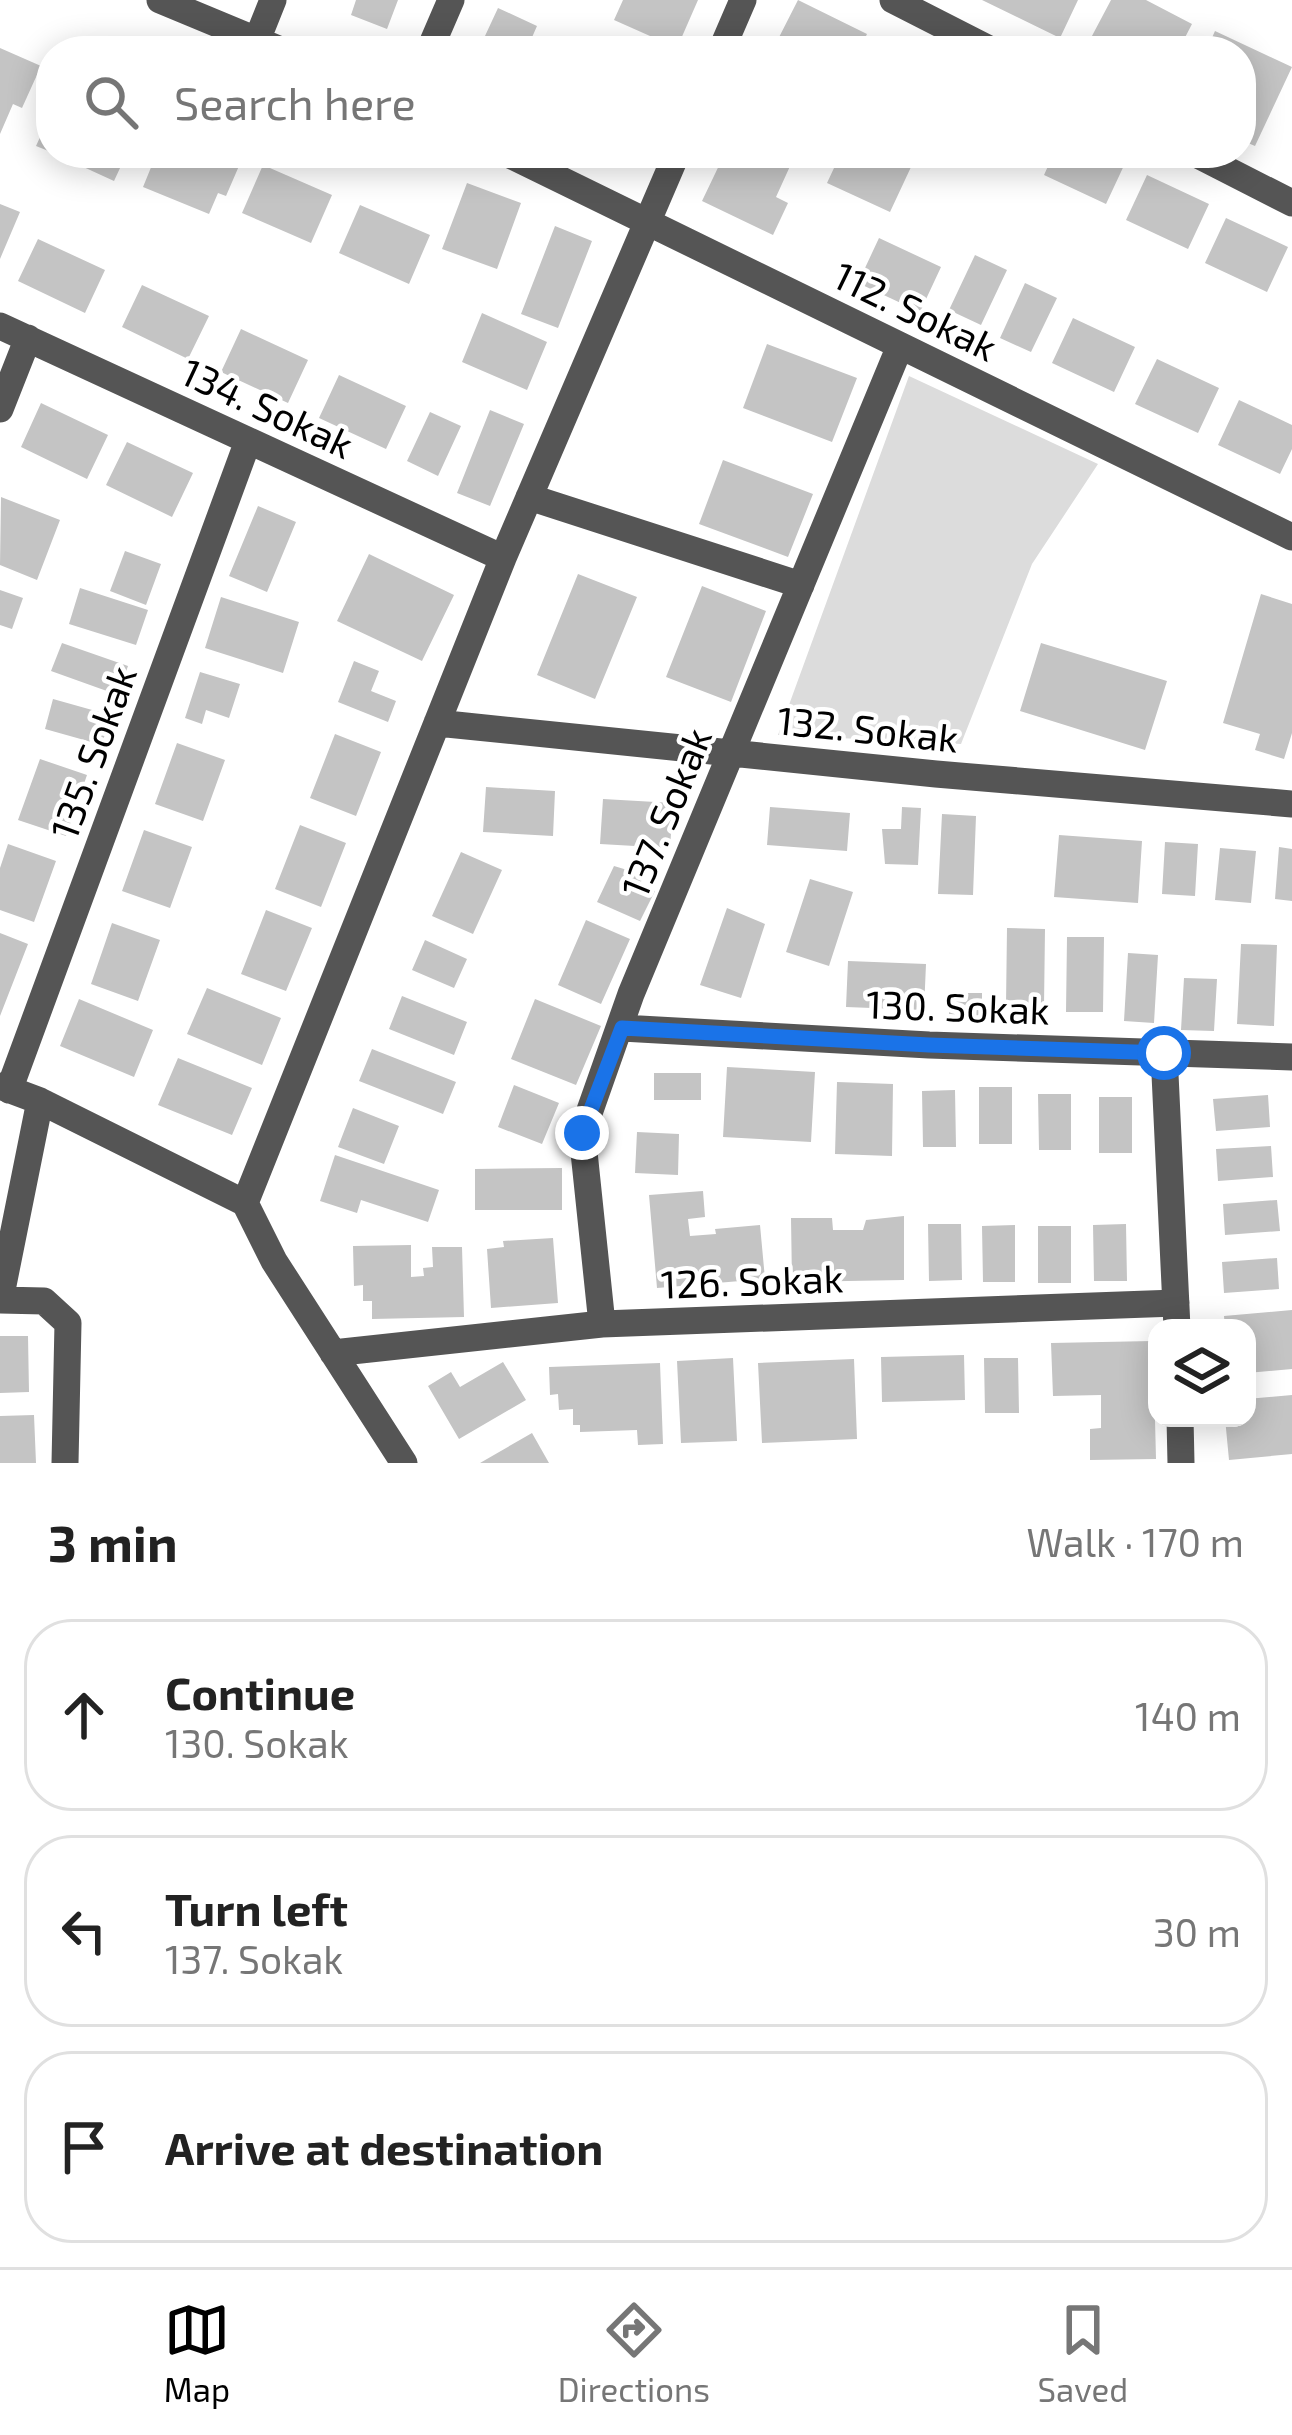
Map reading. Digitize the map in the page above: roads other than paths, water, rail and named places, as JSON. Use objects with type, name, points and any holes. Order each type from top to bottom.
[{"type":"street","points":[[160,0],[246,36]]},
{"type":"street","points":[[271,36],[273,0]]},
{"type":"street","points":[[435,36],[451,0]]},
{"type":"street","points":[[727,36],[742,0]]},
{"type":"street","points":[[892,0],[963,36]]},
{"type":"street","name":"112. Sokak","points":[[536,168],[1292,537]]},
{"type":"street","points":[[244,1203],[503,558],[671,168]]},
{"type":"street","points":[[1223,168],[1292,203]]},
{"type":"street","name":"134. Sokak","points":[[0,326],[503,558]]},
{"type":"street","points":[[0,409],[28,338]]},
{"type":"street","name":"137. Sokak","points":[[602,1324],[582,1133],[632,994],[900,346]]},
{"type":"street","name":"135. Sokak","points":[[4,1088],[248,441]]},
{"type":"street","points":[[529,497],[800,586]]},
{"type":"street","name":"132. Sokak","points":[[437,723],[1292,804]]},
{"type":"street","name":"130. Sokak","points":[[622,1028],[929,1045],[1292,1057]]},
{"type":"street","points":[[1164,1053],[1176,1316]]},
{"type":"street","points":[[4,1088],[40,1101],[244,1203],[274,1261],[404,1463]]},
{"type":"street","points":[[40,1101],[0,1300],[44,1301],[68,1323],[65,1463]]},
{"type":"street","name":"126. Sokak","points":[[333,1353],[602,1324],[1176,1316]]},
{"type":"street","points":[[1180,1427],[1181,1463]]}]
